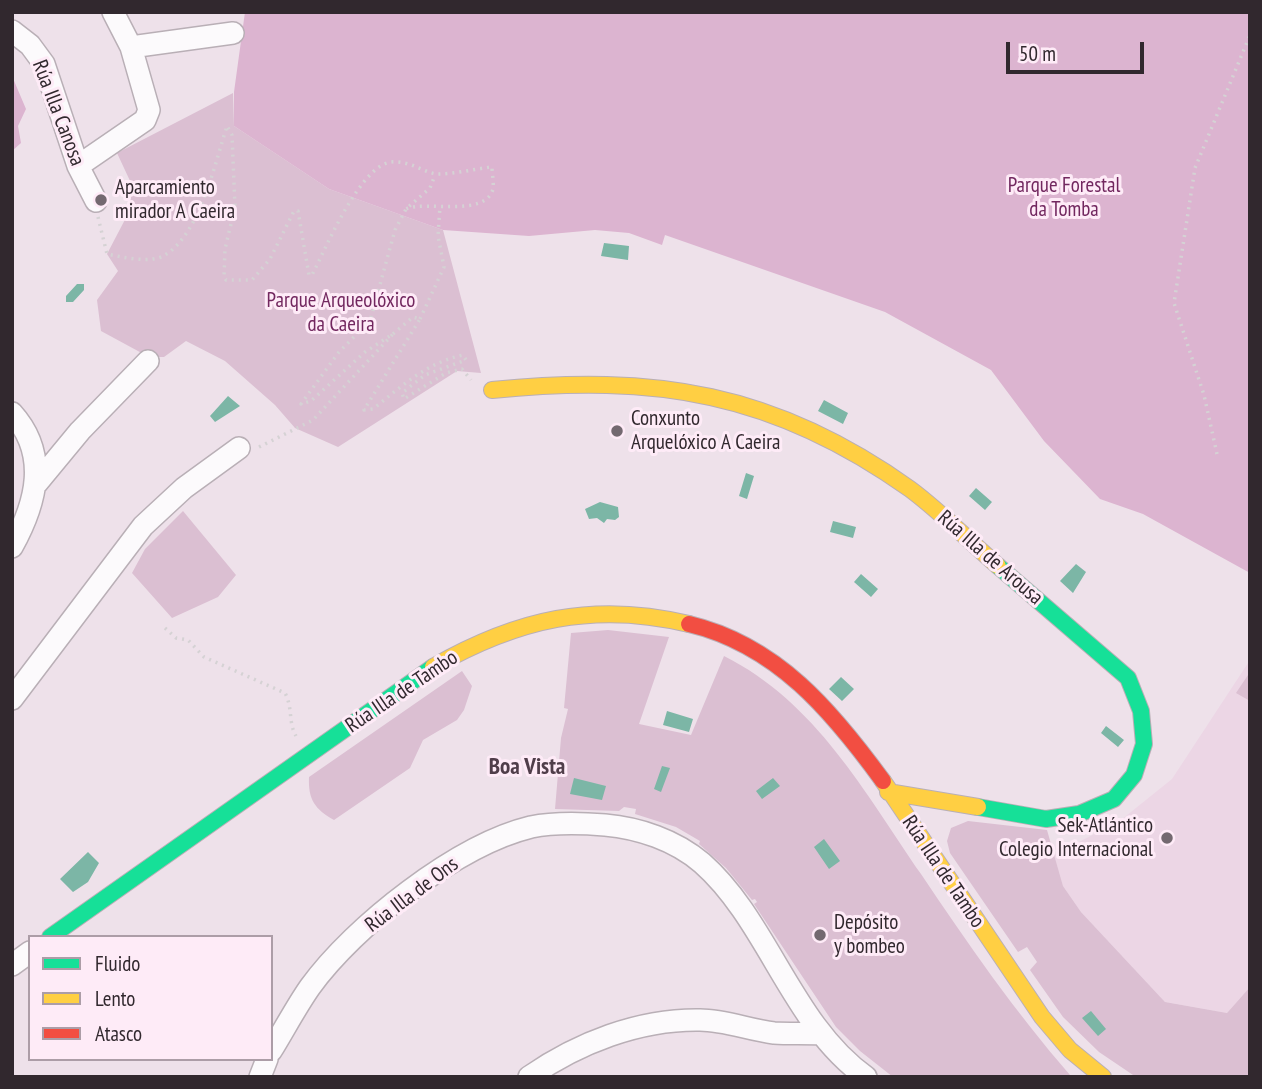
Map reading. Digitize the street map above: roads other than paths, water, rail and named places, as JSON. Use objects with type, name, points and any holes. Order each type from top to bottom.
[{"type":"street","points":[[78,166],[145,120],[148,98],[131,47],[113,12]]},
{"type":"street","name":"Rúa Illa Canosa","points":[[12,31],[30,45],[44,64],[78,166],[96,201]]},
{"type":"street","points":[[131,47],[233,33]]},
{"type":"street","points":[[37,483],[80,430],[148,361]]},
{"type":"street","name":"Rúa Illa de Arousa","points":[[492,390],[565,383],[632,384],[683,391],[753,408],[830,439],[911,490],[1128,678],[1141,711],[1144,744],[1134,775],[1114,799],[1079,814],[1046,819],[888,792]]},
{"type":"street","points":[[12,412],[24,426],[35,450],[37,483],[27,520],[12,547]]},
{"type":"street","points":[[12,699],[143,526],[184,488],[239,448]]},
{"type":"street","name":"Rúa Illa de Tambo","points":[[53,935],[434,666],[488,638],[555,617],[606,612],[653,615],[693,623],[740,643],[781,668],[817,698],[888,792],[1053,1032],[1103,1077]]},
{"type":"street","name":"Rúa Illa de Ons","points":[[273,1048],[312,986],[368,925],[429,876],[497,839],[531,827],[577,822],[622,826],[663,838],[701,862],[727,890],[822,1034],[851,1066],[866,1077]]},
{"type":"street","points":[[12,965],[28,953]]},
{"type":"street","points":[[529,1077],[581,1046],[625,1031],[660,1023],[700,1020],[772,1032],[822,1034]]},
{"type":"place","name":"Aparcamiento mirador A Caeira","points":[[101,200]]},
{"type":"place","name":"Conxunto Arquelóxico A Caeira","points":[[617,431]]},
{"type":"place","name":"Sek-Atlántico Colegio Internacional","points":[[1167,838]]},
{"type":"place","name":"Depósito y bombeo","points":[[820,935]]},
{"type":"district","name":"Boa Vista","points":[[527,767]]},
{"type":"park label","name":"Parque Forestal da Tomba","points":[[1064,198]]},
{"type":"park label","name":"Parque Arqueolóxico da Caeira","points":[[341,313]]}]
